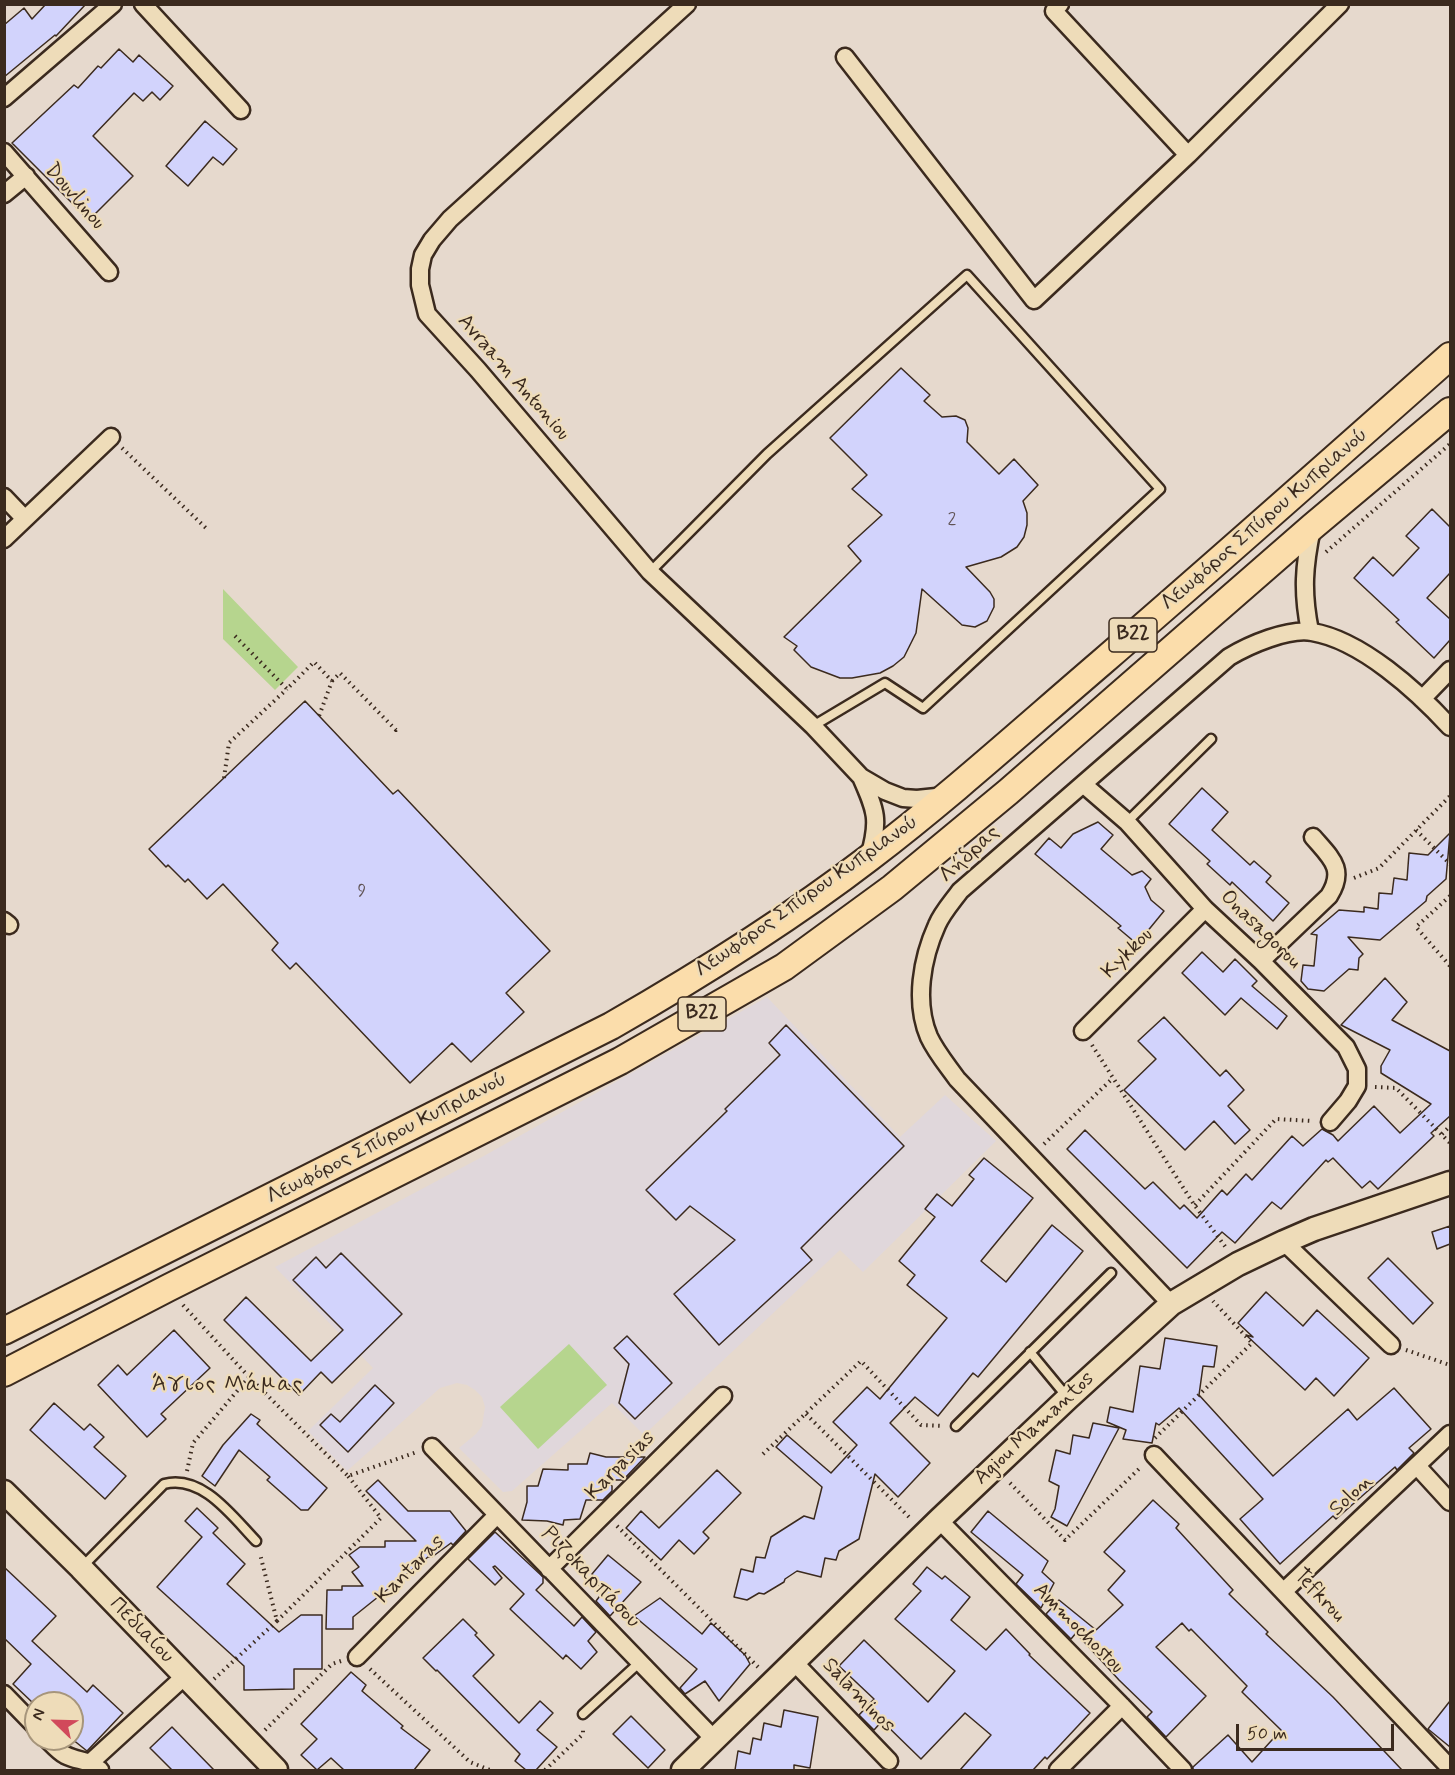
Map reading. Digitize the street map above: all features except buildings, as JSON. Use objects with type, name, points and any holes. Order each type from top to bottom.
[{"type":"main road","name":"Λεωφόρος Σπύρου Κυπριανού","points":[[4,1331],[611,1026],[690,981],[754,940],[869,858],[946,796],[1450,356]]},
{"type":"main road","name":"Λεωφόρος Σπύρου Κυπριανού","points":[[5,1373],[168,1288],[620,1061],[784,967],[892,888],[1008,792],[1312,527],[1450,411]]},
{"type":"street","points":[[4,98],[113,4]]},
{"type":"street","points":[[143,4],[241,110]]},
{"type":"street","name":"Avraam Antoniou","points":[[687,4],[450,219],[432,240],[423,255],[420,285],[427,314],[478,370],[650,572],[813,726],[861,777]]},
{"type":"street","points":[[1060,4],[1054,11],[1188,154]]},
{"type":"street","points":[[846,57],[1034,300],[1188,154],[1340,4]]},
{"type":"street","name":"Douvlinou","points":[[4,152],[109,272]]},
{"type":"street","points":[[4,194],[26,176]]},
{"type":"street","points":[[4,539],[111,437]]},
{"type":"street","points":[[4,497],[25,519]]},
{"type":"street","points":[[1310,631],[1306,610],[1305,570],[1312,527]]},
{"type":"street","name":"Λήδρας","points":[[1171,1304],[957,1079],[938,1054],[928,1034],[921,1004],[921,979],[927,950],[937,923],[960,891],[1229,657],[1251,644],[1278,635],[1310,631],[1343,642],[1377,662],[1400,680],[1450,727]]},
{"type":"street","points":[[1422,699],[1450,670]]},
{"type":"street","points":[[861,777],[903,798],[946,796]]},
{"type":"street","points":[[861,777],[874,805],[876,818],[876,834],[869,858]]},
{"type":"street","name":"Onasagorou","points":[[1083,784],[1127,822],[1205,909],[1261,961],[1346,1047],[1358,1069],[1357,1086]]},
{"type":"street","points":[[1261,961],[1329,896],[1336,885],[1337,873],[1334,860],[1313,837]]},
{"type":"street","name":"Kykkou","points":[[1083,1031],[1205,909]]},
{"type":"street","points":[[1330,1122],[1348,1101],[1357,1086]]},
{"type":"street","name":"Agiou Mamantos","points":[[683,1770],[932,1527],[1171,1304],[1238,1264],[1284,1242],[1314,1229],[1450,1183]]},
{"type":"street","points":[[1284,1242],[1391,1345]]},
{"type":"street","name":"Karpasias","points":[[549,1569],[723,1396]]},
{"type":"street","name":"Solon","points":[[1284,1591],[1450,1434]]},
{"type":"street","name":"Ριζοκαρπάσου","points":[[432,1448],[715,1740]]},
{"type":"street","name":"Tefkrou","points":[[1154,1455],[1450,1768]]},
{"type":"street","points":[[1417,1466],[1450,1503]]},
{"type":"street","name":"Πεδιαίου","points":[[5,1492],[276,1770]]},
{"type":"street","name":"Kantaras","points":[[357,1657],[498,1515]]},
{"type":"street","name":"Ammochostou","points":[[932,1527],[1122,1706],[1183,1770]]},
{"type":"street","name":"Salaminos","points":[[794,1662],[889,1761]]},
{"type":"street","points":[[59,1751],[95,1766],[193,1684]]},
{"type":"street","points":[[4,1694],[24,1715]]},
{"type":"street","points":[[1058,1770],[1122,1706]]},
{"type":"lane","points":[[650,572],[766,454],[967,275],[1160,489],[923,708],[885,683],[813,726]]},
{"type":"lane","points":[[1127,822],[1211,739]]},
{"type":"lane","points":[[956,1426],[1111,1273]]},
{"type":"lane","points":[[1030,1352],[1068,1398]]},
{"type":"lane","points":[[81,1568],[164,1484],[176,1481],[200,1488],[256,1540]]},
{"type":"lane","points":[[583,1714],[640,1662]]},
{"type":"path","points":[[111,437],[208,530]]},
{"type":"path","points":[[1305,570],[1450,444]]},
{"type":"path","points":[[235,636],[286,689]]},
{"type":"path","points":[[224,778],[229,743],[314,662],[332,681]]},
{"type":"path","points":[[319,716],[332,681],[340,673],[396,730],[398,727]]},
{"type":"path","points":[[1336,885],[1378,868],[1450,796]]},
{"type":"path","points":[[1416,830],[1450,864]]},
{"type":"path","points":[[1450,896],[1416,927],[1450,966]]},
{"type":"path","points":[[1083,1031],[1195,1205],[1238,1264]]},
{"type":"path","points":[[1031,1157],[1113,1078]]},
{"type":"path","points":[[1357,1086],[1396,1088],[1450,1143]]},
{"type":"path","points":[[1195,1205],[1276,1119],[1330,1122]]},
{"type":"path","points":[[1442,1134],[1450,1126]]},
{"type":"path","points":[[995,1467],[1065,1540],[1154,1455],[1154,1439],[1252,1343],[1215,1304],[1203,1284]]},
{"type":"path","points":[[168,1288],[249,1377],[348,1476],[381,1518],[277,1620],[193,1684]]},
{"type":"path","points":[[1391,1345],[1450,1365]]},
{"type":"path","points":[[763,1454],[861,1361],[921,1425],[956,1426]]},
{"type":"path","points":[[185,1483],[193,1443],[249,1377]]},
{"type":"path","points":[[806,1414],[932,1527]]},
{"type":"path","points":[[348,1476],[432,1448]]},
{"type":"path","points":[[605,1514],[774,1682]]},
{"type":"path","points":[[256,1540],[277,1620]]},
{"type":"path","points":[[251,1744],[332,1664],[357,1657],[470,1762],[490,1770]]},
{"type":"path","points":[[545,1770],[583,1734],[583,1714]]},
{"type":"shaded area","points":[[767,997],[900,1137],[945,1095],[996,1141],[863,1272],[840,1250],[644,1435],[612,1403],[512,1491],[503,1492],[459,1448],[482,1426],[485,1407],[482,1397],[475,1390],[457,1383],[440,1388],[347,1471],[308,1431],[373,1368],[275,1267],[482,1157]]},
{"type":"green space","points":[[223,589],[298,667],[275,690],[223,639]]},
{"type":"green space","points":[[569,1344],[607,1385],[538,1449],[500,1407]]},
{"type":"district","name":"Άγιος Μάμας","points":[[228,1385]]}]
